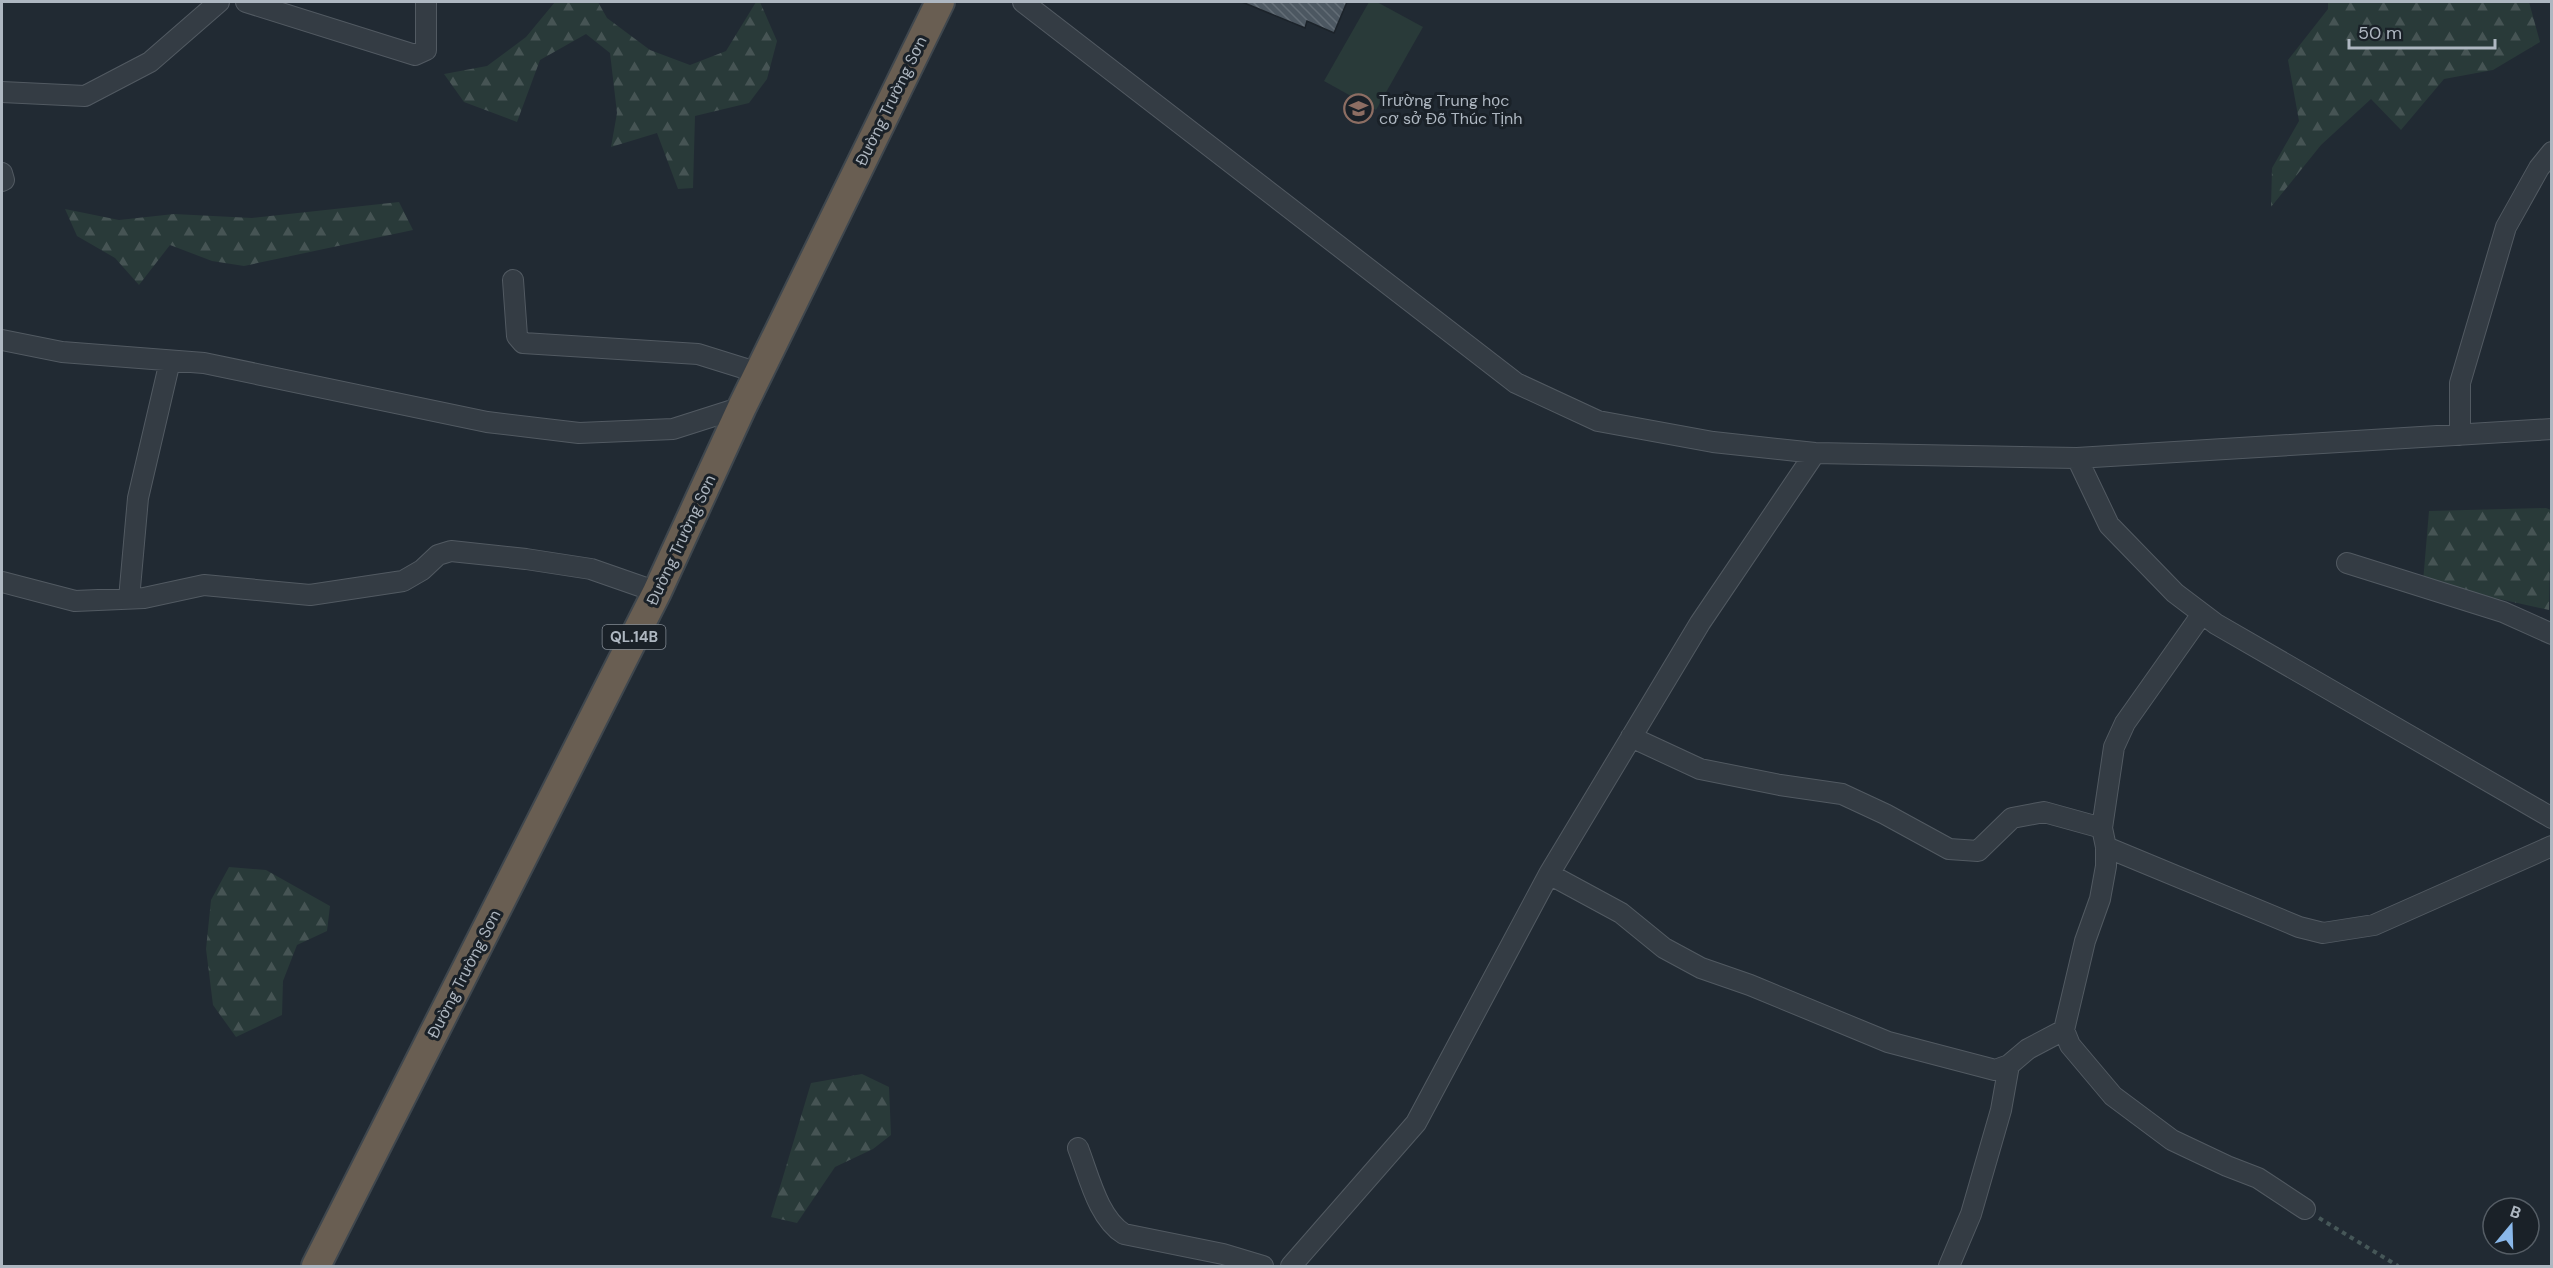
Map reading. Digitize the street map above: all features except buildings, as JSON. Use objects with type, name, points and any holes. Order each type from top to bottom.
[{"type":"highway","name":"Đường Trường Sơn","points":[[316,1266],[657,592],[742,407],[940,2]]},
{"type":"street","points":[[2,92],[85,96],[150,62],[219,2]]},
{"type":"street","points":[[246,2],[415,55],[426,50],[426,2]]},
{"type":"street","points":[[1023,2],[1516,383],[1598,421],[1713,442],[1815,453],[2077,458],[2552,429]]},
{"type":"street","points":[[2460,435],[2460,383],[2506,227],[2539,168],[2552,152]]},
{"type":"street","points":[[2,173],[4,180],[2,181]]},
{"type":"street","points":[[513,280],[517,336],[523,343],[698,354],[759,373]]},
{"type":"street","points":[[2,340],[62,352],[204,363],[487,422],[579,433],[673,429],[742,407]]},
{"type":"street","points":[[129,598],[138,498],[170,361]]},
{"type":"street","points":[[1291,1266],[1416,1123],[1549,874],[1700,623],[1815,453]]},
{"type":"street","points":[[2077,458],[2109,525],[2175,593],[2202,614],[2402,733],[2552,818]]},
{"type":"street","points":[[2,582],[75,601],[180,592],[204,585],[310,595],[403,581],[422,570],[438,555],[451,551],[591,569],[657,592]]},
{"type":"street","points":[[2347,563],[2502,612],[2552,634]]},
{"type":"street","points":[[2202,614],[2125,723],[2114,747],[2104,837],[2106,866],[2100,899],[2085,941],[2064,1030],[2070,1045],[2113,1096],[2172,1140],[2258,1178],[2306,1209]]},
{"type":"street","points":[[1631,737],[1700,768],[1842,794],[1885,814],[1949,849],[1978,851],[2012,818],[2044,812],[2104,837],[2299,927],[2324,933],[2374,925],[2552,846]]},
{"type":"street","points":[[1549,874],[1621,913],[1664,948],[1701,968],[1750,985],[1888,1042],[1995,1070],[2009,1065],[2028,1049],[2064,1030]]},
{"type":"street","points":[[1949,1266],[1971,1214],[2001,1110],[2009,1065]]},
{"type":"street","points":[[1078,1148],[1103,1211],[1114,1228],[1124,1234],[1223,1254],[1263,1266]]},
{"type":"path","points":[[2306,1209],[2397,1266]]},
{"type":"green space","points":[[555,2],[598,2],[607,18],[650,50],[690,65],[726,51],[756,2],[760,2],[777,41],[767,79],[749,103],[695,116],[693,188],[678,189],[657,133],[611,147],[617,113],[610,53],[586,34],[540,60],[517,122],[464,102],[444,74],[487,66],[526,37]]},
{"type":"green space","points":[[1369,2],[1377,2],[1423,27],[1376,110],[1324,81]]},
{"type":"green space","points":[[2328,2],[2529,2],[2540,42],[2493,70],[2444,79],[2401,130],[2371,99],[2321,145],[2271,207],[2272,168],[2299,121],[2288,60],[2328,9]]},
{"type":"green space","points":[[399,202],[413,230],[244,266],[212,261],[170,245],[139,285],[115,258],[77,236],[65,209],[119,220],[174,214],[252,218]]},
{"type":"green space","points":[[2546,508],[2551,510],[2549,610],[2423,582],[2429,511]]},
{"type":"green space","points":[[229,867],[266,870],[330,906],[327,931],[297,945],[283,981],[282,1015],[236,1037],[213,1005],[206,949],[211,900]]},
{"type":"green space","points":[[862,1074],[889,1087],[891,1135],[873,1149],[835,1167],[797,1223],[771,1217],[811,1083]]},
{"type":"place","name":"Trường Trung học cơ sở Đỗ Thúc Tịnh","points":[[1358,109]]}]
